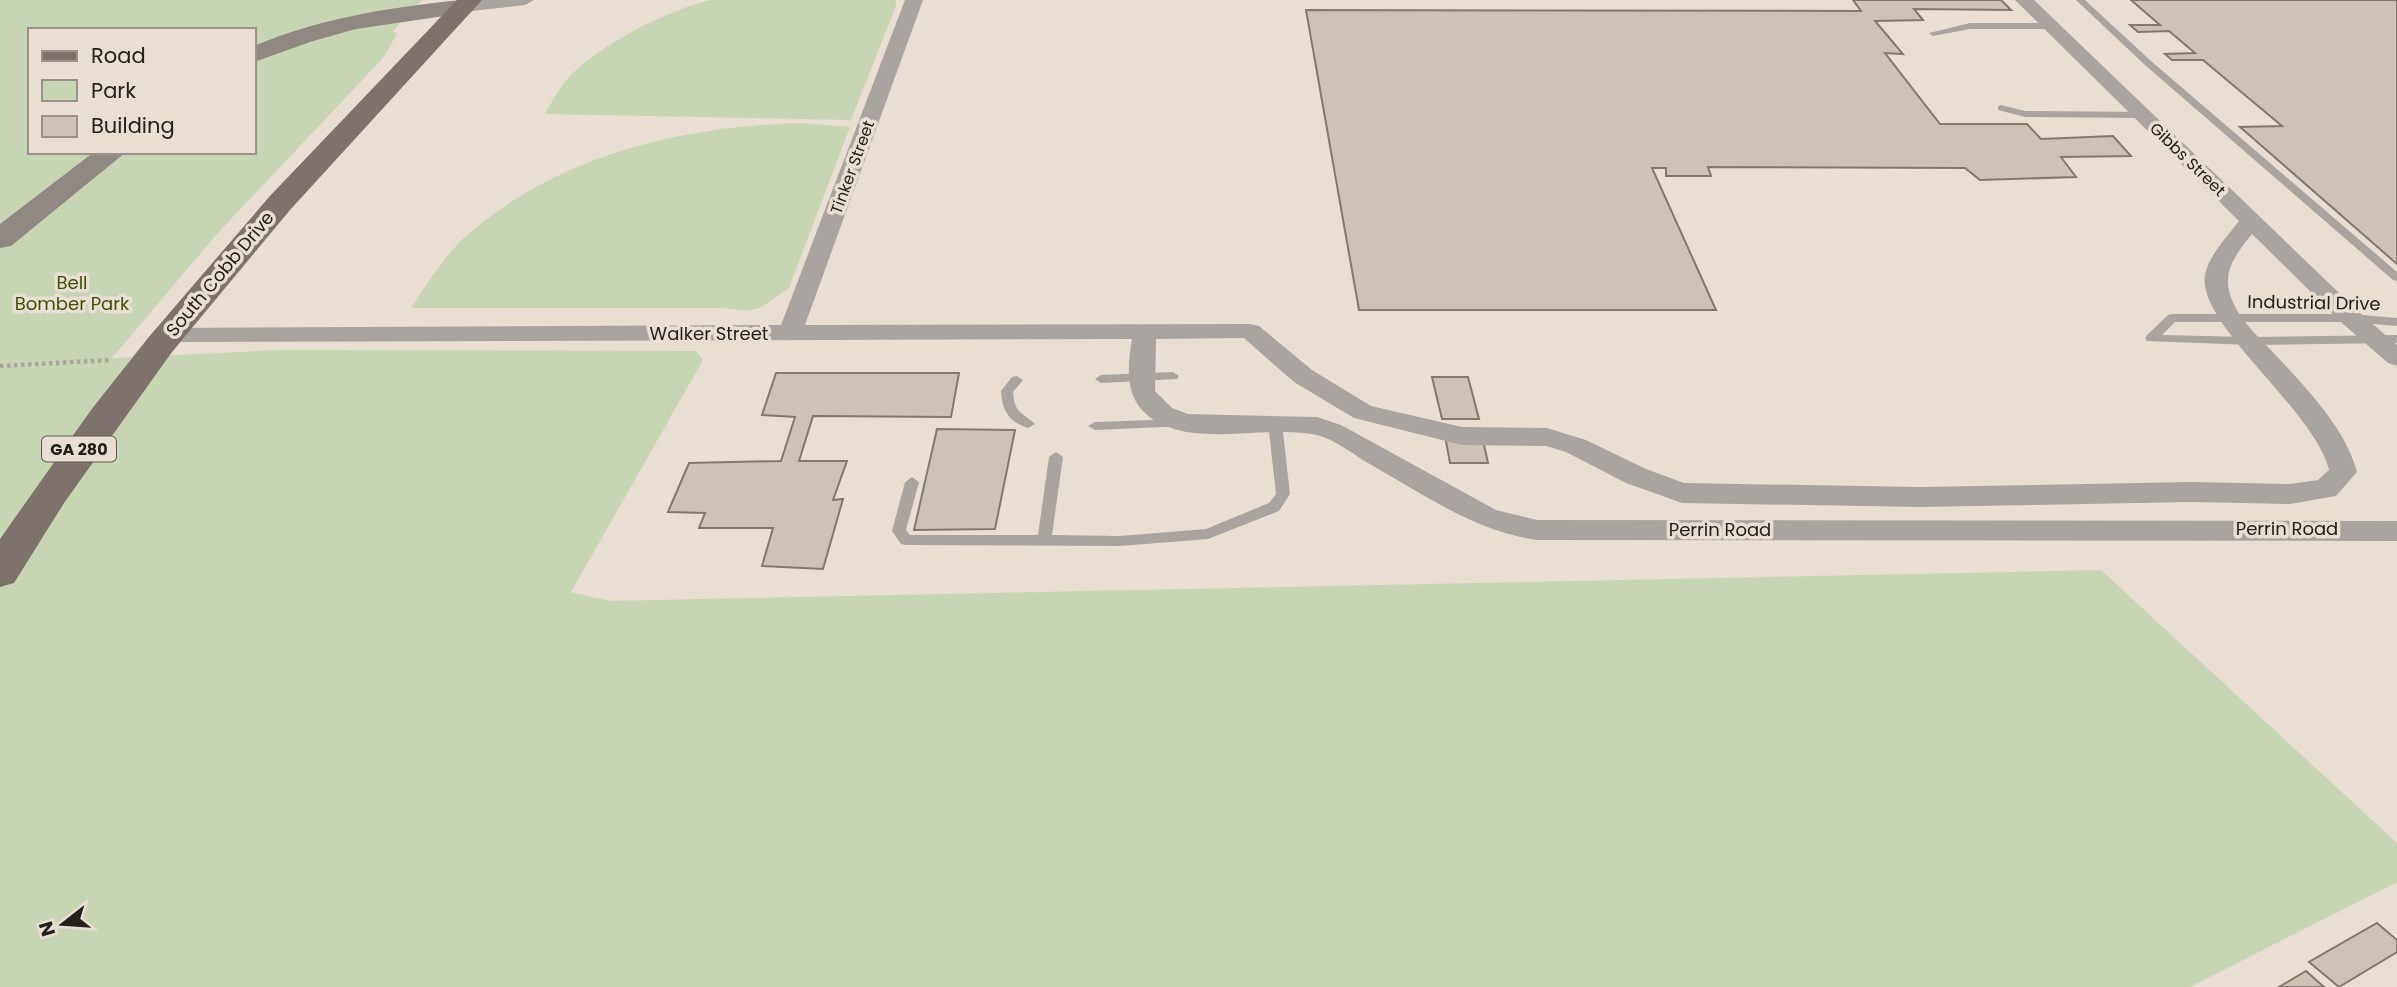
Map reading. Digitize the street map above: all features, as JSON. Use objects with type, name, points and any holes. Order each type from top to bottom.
[{"type":"main road","points":[[256,54],[292,39],[342,24],[466,3]]},
{"type":"main road","name":"South Cobb Drive","points":[[0,572],[77,452],[169,335],[284,197],[466,3]]},
{"type":"main road","points":[[0,239],[109,154]]},
{"type":"street","points":[[466,3],[525,0]]},
{"type":"street","name":"Tinker Street","points":[[790,334],[914,0]]},
{"type":"street","name":"Gibbs Street","points":[[2024,0],[2351,318],[2386,340],[2397,358]]},
{"type":"street","points":[[2250,341],[2230,320],[2219,296],[2216,278],[2226,253],[2251,220]]},
{"type":"street","points":[[1140,377],[1145,330]]},
{"type":"street","name":"Walker Street","points":[[169,335],[1250,331],[1303,376],[1363,412],[1462,436],[1547,437],[1576,446],[1636,476],[1682,493],[1920,497],[2192,492],[2290,494],[2326,489],[2343,472],[2332,439],[2250,341]]},
{"type":"street","name":"Perrin Road","points":[[1140,377],[1142,391],[1148,401],[1163,414],[1184,423],[1303,424],[1332,431],[1486,517],[1511,526],[1537,530],[2397,531]]},
{"type":"lane","points":[[2080,0],[2208,116],[2273,168],[2397,278]]},
{"type":"lane","points":[[1933,33],[1970,26],[2051,26]]},
{"type":"lane","points":[[2001,108],[2025,114],[2143,115]]},
{"type":"lane","name":"Industrial Drive","points":[[2250,341],[2151,338],[2172,318],[2351,318],[2397,322]]},
{"type":"lane","points":[[2250,341],[2386,340]]},
{"type":"lane","points":[[1101,379],[1173,376]]},
{"type":"lane","points":[[1017,380],[1007,391],[1007,409],[1016,419],[1028,424]]},
{"type":"lane","points":[[1095,426],[1184,423]]},
{"type":"lane","points":[[912,482],[899,531],[906,540],[1120,541],[1208,534],[1274,507],[1283,494],[1275,423]]},
{"type":"lane","points":[[1044,541],[1056,457]]},
{"type":"path","points":[[0,366],[110,360]]},
{"type":"green space","name":"Bell Bomber Park","points":[[0,0],[422,0],[393,31],[397,34],[383,58],[216,235],[112,358],[283,350],[696,351],[703,360],[571,592],[610,601],[2101,570],[2397,843],[2397,882],[2190,987],[0,987]]},
{"type":"green space","points":[[711,0],[896,0],[896,6],[851,120],[545,114],[565,82],[593,56],[653,21]]},
{"type":"green space","points":[[802,123],[850,127],[789,288],[760,308],[747,311],[724,308],[411,308],[443,261],[466,236],[502,208],[581,165],[668,139],[757,125]]},
{"type":"building","points":[[1853,0],[2001,0],[2011,10],[1914,9],[1923,20],[1875,21],[1903,54],[1885,53],[1940,124],[2027,124],[2041,139],[2113,136],[2131,156],[2061,157],[2076,177],[1980,180],[1965,168],[1708,167],[1711,176],[1666,176],[1666,168],[1652,168],[1716,310],[1359,310],[1306,10],[1861,11]]},
{"type":"building","points":[[2131,0],[2397,0],[2397,264],[2240,127],[2282,126],[2203,60],[2172,60],[2165,54],[2195,53],[2169,31],[2138,32],[2130,25],[2160,25]]},
{"type":"building","points":[[776,373],[959,373],[951,417],[813,416],[799,461],[847,461],[833,500],[843,499],[823,569],[762,566],[773,528],[699,528],[705,513],[668,512],[689,463],[781,461],[795,417],[762,415]]},
{"type":"building","points":[[1432,377],[1468,377],[1479,419],[1442,419]]},
{"type":"building","points":[[937,429],[1015,430],[995,529],[914,530]]},
{"type":"building","points":[[1444,430],[1481,431],[1488,463],[1450,463]]},
{"type":"building","points":[[2377,923],[2397,940],[2397,952],[2339,987],[2309,962]]},
{"type":"building","points":[[2306,971],[2324,987],[2279,987]]}]
